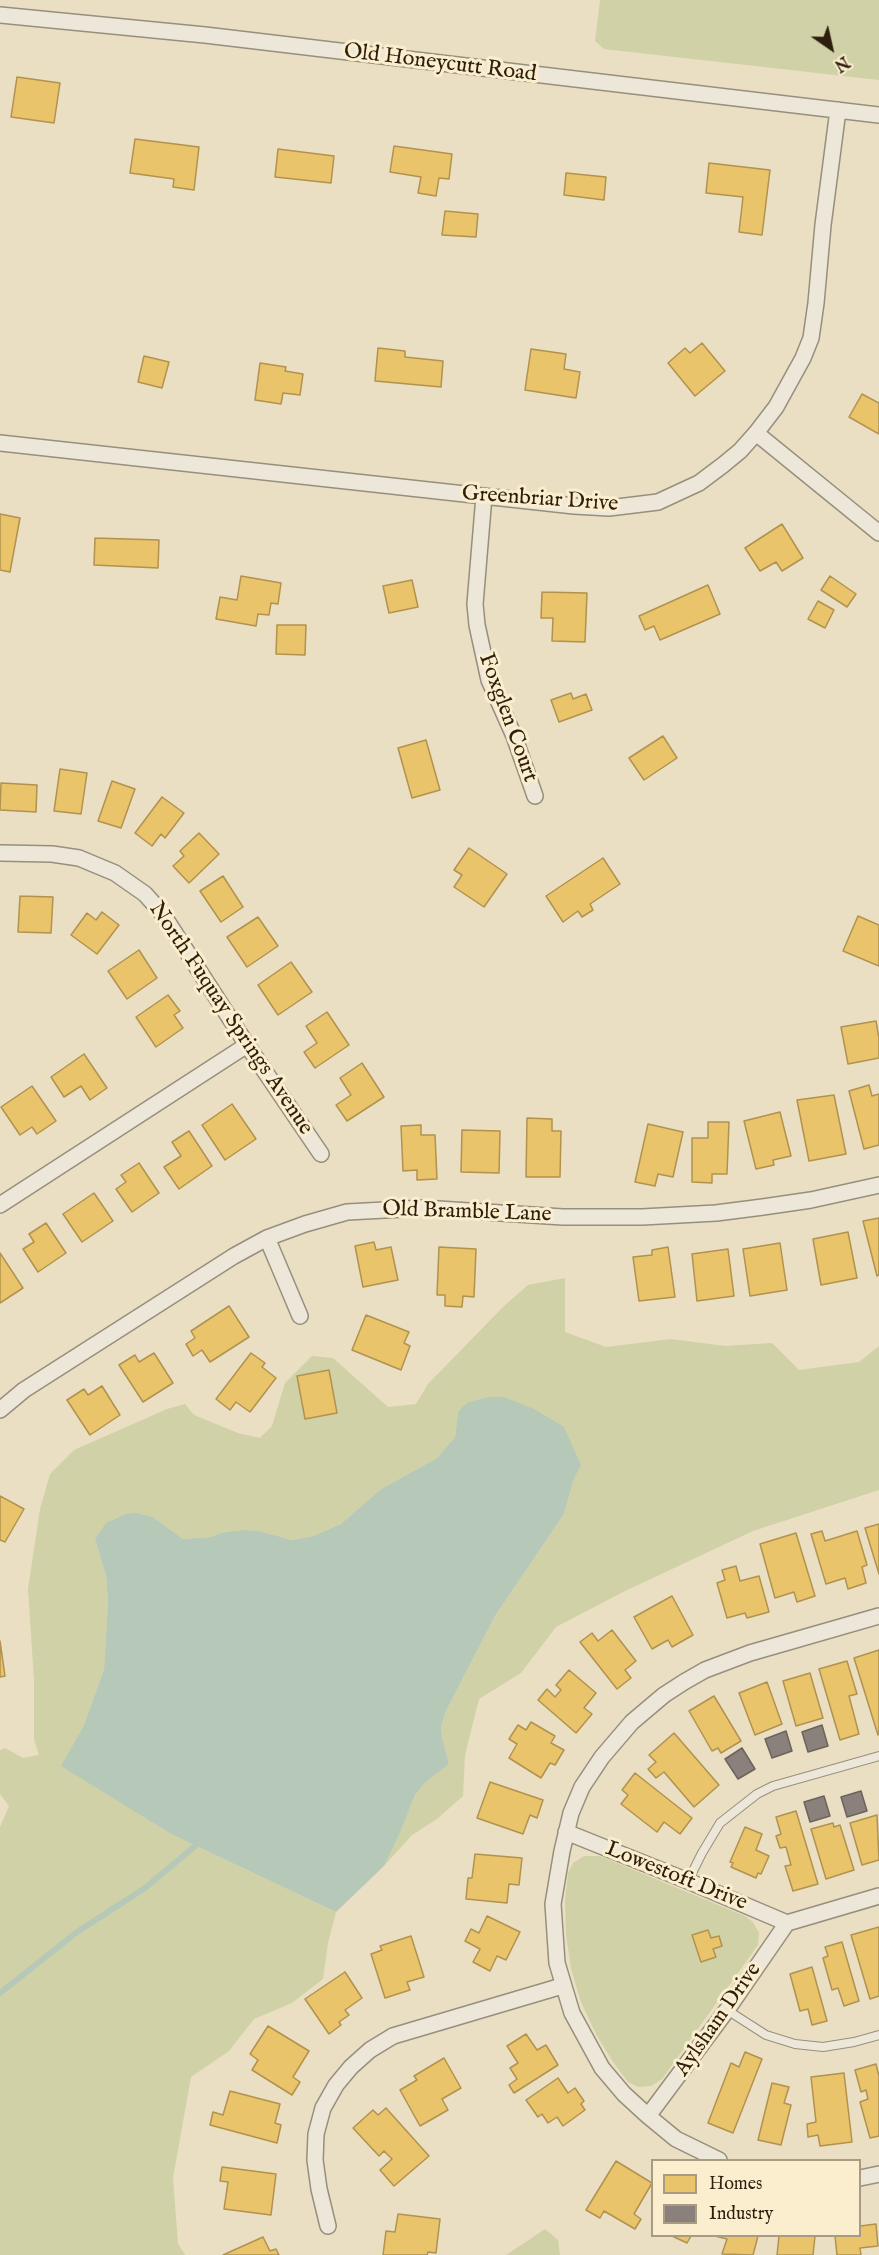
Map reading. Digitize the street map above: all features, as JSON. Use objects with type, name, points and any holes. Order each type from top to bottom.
[{"type":"street","name":"Old Honeycutt Road","points":[[0,15],[205,35],[879,115]]},
{"type":"street","name":"Greenbriar Drive","points":[[0,443],[574,506],[609,508],[658,502],[680,493],[707,477],[756,433],[790,383],[811,338],[838,110]]},
{"type":"street","points":[[756,433],[879,533]]},
{"type":"street","name":"Foxglen Court","points":[[484,496],[475,604],[479,633],[489,680],[514,736],[535,796]]},
{"type":"street","name":"North Fuquay Springs Avenue","points":[[0,853],[52,854],[79,858],[115,873],[138,889],[162,913],[321,1154]]},
{"type":"street","points":[[0,1205],[247,1045]]},
{"type":"street","name":"Old Bramble Lane","points":[[0,1410],[24,1390],[200,1277],[267,1238],[347,1212],[423,1208],[563,1217],[642,1217],[716,1213],[763,1207],[811,1200],[879,1185]]},
{"type":"street","points":[[267,1238],[300,1316]]},
{"type":"street","points":[[717,2159],[676,2139],[624,2094],[602,2068],[572,2013],[562,1986],[555,1941],[553,1904],[566,1832],[582,1787],[603,1757],[632,1722],[664,1695],[705,1670],[750,1653],[879,1616]]},
{"type":"street","name":"Lowestoft Drive","points":[[566,1832],[787,1923]]},
{"type":"street","points":[[787,1923],[879,1896]]},
{"type":"street","name":"Aylsham Drive","points":[[648,2116],[727,2010],[787,1923]]},
{"type":"street","points":[[328,2226],[315,2160],[316,2134],[323,2108],[336,2085],[351,2067],[370,2050],[393,2036],[420,2026],[562,1986]]},
{"type":"street","points":[[861,2178],[879,2174]]},
{"type":"lane","points":[[688,1881],[720,1823],[757,1794],[773,1786],[879,1756]]},
{"type":"lane","points":[[727,2010],[766,2035],[795,2043],[823,2046],[854,2042],[879,2035]]},
{"type":"green space","points":[[600,0],[879,0],[879,80],[604,49],[595,41]]},
{"type":"green space","points":[[565,1278],[565,1332],[606,1347],[671,1339],[725,1346],[772,1343],[799,1370],[859,1362],[879,1346],[879,1490],[753,1531],[623,1592],[556,1627],[521,1673],[479,1699],[465,1755],[463,1796],[437,1819],[412,1835],[384,1866],[415,1795],[426,1782],[449,1764],[441,1727],[446,1711],[495,1616],[564,1514],[573,1482],[581,1465],[458,1413],[455,1437],[437,1458],[381,1489],[341,1524],[313,1536],[292,1540],[263,1532],[220,1533],[211,1537],[183,1539],[153,1517],[95,1539],[106,1576],[108,1602],[104,1669],[84,1725],[62,1766],[171,1834],[336,1912],[328,1943],[323,1979],[292,2003],[254,2019],[229,2051],[191,2077],[173,2178],[178,2244],[185,2255],[0,2255],[0,1827],[9,1806],[0,1794],[0,1750],[5,1748],[23,1758],[39,1755],[34,1740],[34,1680],[28,1589],[40,1509],[50,1474],[74,1450],[167,1409],[185,1404],[194,1415],[238,1433],[260,1438],[272,1426],[285,1383],[312,1356],[333,1358],[388,1407],[416,1404],[428,1384],[504,1306],[528,1285]]},
{"type":"green space","points":[[584,1856],[600,1856],[745,1916],[753,1922],[759,1933],[758,1945],[662,2079],[651,2086],[638,2087],[628,2082],[613,2062],[597,2036],[581,2002],[571,1969],[566,1934],[565,1901],[568,1873],[573,1863]]},
{"type":"green space","points":[[545,2229],[558,2240],[560,2255],[506,2255]]},
{"type":"shaded area","points":[[489,1397],[504,1397],[534,1409],[564,1427],[581,1465],[573,1482],[564,1514],[495,1616],[446,1711],[441,1727],[449,1764],[426,1782],[415,1795],[384,1866],[336,1912],[171,1834],[61,1766],[84,1725],[104,1669],[108,1602],[106,1576],[95,1539],[106,1523],[126,1514],[136,1513],[153,1517],[183,1539],[211,1537],[220,1533],[247,1530],[292,1540],[313,1536],[341,1524],[381,1489],[437,1458],[455,1437],[458,1413],[462,1407],[469,1402]]},
{"type":"building: Homes","points":[[17,77],[60,83],[54,123],[11,117]]},
{"type":"building: Homes","points":[[135,139],[199,147],[194,190],[173,187],[174,179],[130,173]]},
{"type":"building: Homes","points":[[394,146],[452,154],[449,179],[439,178],[436,196],[418,193],[421,177],[390,172]]},
{"type":"building: Homes","points":[[278,149],[334,156],[331,183],[275,177]]},
{"type":"building: Homes","points":[[709,163],[770,170],[762,235],[739,232],[743,197],[706,193]]},
{"type":"building: Homes","points":[[566,173],[606,177],[604,200],[564,195]]},
{"type":"building: Homes","points":[[445,211],[478,214],[476,237],[442,235]]},
{"type":"building: Homes","points":[[702,343],[725,371],[695,396],[668,363],[685,348],[690,353]]},
{"type":"building: Homes","points":[[378,348],[405,351],[405,357],[443,361],[441,387],[375,381]]},
{"type":"building: Homes","points":[[531,349],[566,354],[564,369],[580,372],[576,398],[525,390]]},
{"type":"building: Homes","points":[[144,356],[169,362],[162,388],[138,382]]},
{"type":"building: Homes","points":[[260,363],[286,367],[285,371],[303,374],[300,395],[283,393],[281,404],[255,400]]},
{"type":"building: Homes","points":[[862,394],[879,403],[879,434],[849,417]]},
{"type":"building: Homes","points":[[0,514],[20,518],[10,572],[0,570]]},
{"type":"building: Homes","points":[[782,524],[803,558],[782,571],[776,562],[760,571],[745,548]]},
{"type":"building: Homes","points":[[95,538],[159,540],[158,568],[94,565]]},
{"type":"building: Homes","points":[[241,576],[281,583],[278,604],[271,603],[269,615],[258,614],[256,626],[216,619],[220,597],[237,600]]},
{"type":"building: Homes","points":[[830,576],[856,594],[847,607],[821,590]]},
{"type":"building: Homes","points":[[412,580],[418,607],[389,613],[383,586]]},
{"type":"building: Homes","points":[[708,585],[720,614],[660,640],[654,626],[645,630],[639,616]]},
{"type":"building: Homes","points":[[542,592],[587,593],[585,642],[552,641],[553,618],[541,618]]},
{"type":"building: Homes","points":[[818,601],[834,610],[825,628],[808,619]]},
{"type":"building: Homes","points":[[277,625],[306,625],[305,655],[276,654]]},
{"type":"building: Homes","points":[[571,693],[573,699],[586,694],[592,710],[559,722],[551,700]]},
{"type":"building: Homes","points":[[663,736],[677,758],[644,780],[629,758]]},
{"type":"building: Homes","points":[[426,740],[440,790],[412,798],[398,748]]},
{"type":"building: Homes","points":[[60,769],[87,773],[81,814],[54,811]]},
{"type":"building: Homes","points":[[112,781],[135,789],[121,828],[98,821]]},
{"type":"building: Homes","points":[[1,783],[37,785],[36,812],[0,810]]},
{"type":"building: Homes","points":[[162,797],[184,813],[165,838],[161,834],[152,846],[135,833]]},
{"type":"building: Homes","points":[[199,833],[219,854],[189,883],[173,866],[184,856],[180,851]]},
{"type":"building: Homes","points":[[469,848],[507,874],[484,907],[454,887],[462,875],[454,870]]},
{"type":"building: Homes","points":[[603,858],[620,884],[590,904],[593,910],[582,917],[578,911],[563,922],[546,896]]},
{"type":"building: Homes","points":[[223,876],[243,907],[221,922],[200,891]]},
{"type":"building: Homes","points":[[20,896],[53,897],[51,933],[18,932]]},
{"type":"building: Homes","points":[[102,912],[119,925],[97,954],[71,935],[87,913],[96,920]]},
{"type":"building: Homes","points":[[858,916],[879,925],[879,966],[843,951]]},
{"type":"building: Homes","points":[[258,917],[278,946],[247,967],[227,937]]},
{"type":"building: Homes","points":[[139,950],[157,978],[127,999],[108,971]]},
{"type":"building: Homes","points":[[291,962],[312,992],[278,1015],[258,985]]},
{"type":"building: Homes","points":[[168,995],[180,1011],[174,1015],[183,1028],[156,1047],[136,1017]]},
{"type":"building: Homes","points":[[327,1012],[349,1045],[315,1068],[304,1052],[317,1043],[306,1026]]},
{"type":"building: Homes","points":[[876,1021],[879,1058],[848,1064],[841,1027]]},
{"type":"building: Homes","points":[[84,1054],[107,1088],[90,1100],[81,1086],[64,1097],[51,1077]]},
{"type":"building: Homes","points":[[362,1063],[384,1097],[347,1121],[336,1105],[351,1095],[340,1078]]},
{"type":"building: Homes","points":[[869,1085],[872,1096],[879,1094],[879,1145],[864,1149],[849,1091]]},
{"type":"building: Homes","points":[[32,1086],[56,1121],[37,1134],[32,1127],[20,1135],[1,1107]]},
{"type":"building: Homes","points":[[834,1095],[846,1154],[809,1161],[797,1100]]},
{"type":"building: Homes","points":[[232,1104],[256,1139],[225,1160],[202,1125]]},
{"type":"building: Homes","points":[[780,1112],[791,1156],[773,1160],[774,1165],[756,1169],[744,1121]]},
{"type":"building: Homes","points":[[527,1118],[552,1119],[552,1131],[561,1131],[560,1177],[526,1177]]},
{"type":"building: Homes","points":[[708,1122],[729,1122],[727,1174],[712,1174],[712,1183],[692,1182],[692,1138],[708,1138]]},
{"type":"building: Homes","points":[[648,1124],[683,1132],[673,1177],[658,1174],[655,1186],[635,1182]]},
{"type":"building: Homes","points":[[421,1125],[421,1135],[435,1135],[437,1179],[417,1180],[417,1170],[403,1171],[401,1126]]},
{"type":"building: Homes","points":[[462,1130],[500,1131],[499,1173],[461,1172]]},
{"type":"building: Homes","points":[[189,1131],[212,1166],[179,1189],[164,1167],[181,1156],[172,1142]]},
{"type":"building: Homes","points":[[139,1163],[159,1193],[132,1212],[116,1189],[126,1182],[121,1175]]},
{"type":"building: Homes","points":[[94,1193],[113,1221],[82,1242],[63,1214]]},
{"type":"building: Homes","points":[[879,1218],[879,1275],[877,1276],[863,1221]]},
{"type":"building: Homes","points":[[46,1223],[66,1253],[38,1272],[23,1249],[34,1242],[29,1234]]},
{"type":"building: Homes","points":[[848,1232],[857,1278],[821,1285],[813,1239]]},
{"type":"building: Homes","points":[[374,1242],[376,1250],[391,1247],[398,1280],[363,1287],[355,1246]]},
{"type":"building: Homes","points":[[780,1243],[787,1290],[750,1296],[743,1249]]},
{"type":"building: Homes","points":[[439,1247],[476,1249],[474,1297],[463,1296],[462,1307],[445,1306],[445,1295],[437,1295]]},
{"type":"building: Homes","points":[[668,1247],[675,1297],[639,1301],[633,1257],[652,1255],[652,1250]]},
{"type":"building: Homes","points":[[728,1249],[734,1296],[697,1301],[692,1254]]},
{"type":"building: Homes","points":[[0,1253],[23,1288],[0,1303]]},
{"type":"building: Homes","points":[[229,1306],[249,1337],[210,1362],[202,1350],[193,1356],[186,1344],[195,1338],[191,1331]]},
{"type":"building: Homes","points":[[366,1315],[409,1332],[404,1343],[410,1346],[401,1370],[352,1350]]},
{"type":"building: Homes","points":[[154,1353],[173,1383],[143,1402],[119,1365],[135,1355],[139,1362]]},
{"type":"building: Homes","points":[[251,1353],[265,1363],[262,1367],[276,1378],[250,1412],[236,1402],[230,1410],[216,1399]]},
{"type":"building: Homes","points":[[329,1370],[337,1413],[305,1419],[297,1376]]},
{"type":"building: Homes","points":[[102,1386],[120,1415],[90,1435],[67,1400],[84,1389],[88,1395]]},
{"type":"building: Homes","points":[[0,1496],[24,1509],[5,1542],[0,1540]]},
{"type":"building: Homes","points":[[879,1524],[879,1574],[865,1528]]},
{"type":"building: Homes","points":[[822,1531],[825,1541],[857,1531],[867,1565],[862,1567],[866,1583],[848,1589],[845,1578],[826,1584],[811,1534]]},
{"type":"building: Homes","points":[[796,1533],[815,1596],[797,1602],[794,1592],[775,1598],[760,1544]]},
{"type":"building: Homes","points":[[736,1566],[740,1581],[759,1576],[769,1612],[747,1618],[745,1613],[727,1618],[717,1583],[725,1580],[722,1570]]},
{"type":"building: Homes","points":[[672,1596],[693,1635],[672,1647],[668,1640],[652,1649],[634,1617]]},
{"type":"building: Homes","points":[[612,1630],[636,1661],[625,1670],[631,1678],[617,1689],[580,1642],[592,1633],[598,1641]]},
{"type":"building: Homes","points":[[0,1641],[5,1676],[0,1677]]},
{"type":"building: Homes","points":[[879,1650],[879,1734],[878,1735],[854,1658]]},
{"type":"building: Homes","points":[[847,1661],[857,1694],[849,1696],[859,1734],[840,1740],[819,1669]]},
{"type":"building: Homes","points":[[569,1670],[596,1693],[584,1708],[592,1714],[576,1733],[538,1700],[547,1689],[555,1697],[561,1690],[556,1685]]},
{"type":"building: Homes","points":[[810,1673],[823,1718],[796,1726],[783,1681]]},
{"type":"building: Homes","points":[[767,1682],[782,1724],[755,1735],[739,1693]]},
{"type":"building: Homes","points":[[714,1696],[741,1741],[721,1753],[718,1748],[712,1751],[689,1711]]},
{"type":"building: Homes","points":[[531,1722],[555,1736],[551,1743],[564,1750],[555,1765],[550,1763],[541,1778],[509,1758],[517,1744],[509,1739],[518,1725],[526,1730]]},
{"type":"building: Homes","points":[[674,1733],[719,1785],[694,1807],[664,1772],[656,1778],[648,1769],[656,1762],[649,1755]]},
{"type":"building: Homes","points":[[635,1773],[692,1818],[680,1834],[664,1822],[657,1832],[621,1804],[628,1795],[622,1790]]},
{"type":"building: Homes","points":[[490,1782],[543,1800],[537,1818],[530,1815],[523,1834],[477,1818]]},
{"type":"building: Homes","points":[[796,1811],[818,1884],[793,1891],[785,1866],[791,1865],[786,1847],[780,1848],[776,1836],[781,1834],[776,1817]]},
{"type":"building: Homes","points":[[877,1815],[879,1860],[862,1865],[850,1823]]},
{"type":"building: Homes","points":[[833,1823],[834,1827],[840,1825],[854,1870],[826,1879],[811,1829]]},
{"type":"building: Homes","points":[[745,1827],[762,1834],[756,1850],[769,1856],[761,1874],[758,1873],[756,1878],[731,1867],[733,1863],[730,1862]]},
{"type":"building: Homes","points":[[475,1854],[522,1858],[519,1885],[509,1884],[507,1903],[466,1899],[468,1878],[472,1878]]},
{"type":"building: Homes","points":[[487,1916],[520,1932],[506,1960],[497,1956],[490,1971],[473,1962],[480,1949],[465,1941],[471,1929],[479,1933]]},
{"type":"building: Homes","points":[[879,1927],[879,1996],[870,1999],[851,1935]]},
{"type":"building: Homes","points":[[708,1930],[711,1938],[719,1936],[722,1946],[713,1949],[716,1957],[701,1962],[692,1935]]},
{"type":"building: Homes","points":[[411,1936],[424,1977],[407,1982],[410,1990],[385,1998],[371,1954],[382,1950],[380,1946]]},
{"type":"building: Homes","points":[[842,1942],[859,2001],[844,2006],[838,1988],[832,1990],[823,1958],[828,1956],[825,1947]]},
{"type":"building: Homes","points":[[812,1967],[827,2021],[812,2025],[808,2009],[800,2011],[790,1974]]},
{"type":"building: Homes","points":[[345,1972],[362,1998],[345,2010],[349,2015],[339,2022],[341,2025],[329,2034],[305,1999]]},
{"type":"building: Homes","points":[[268,2026],[309,2051],[293,2077],[300,2082],[292,2095],[252,2070],[258,2060],[250,2054]]},
{"type":"building: Homes","points":[[526,2034],[537,2050],[546,2045],[558,2065],[514,2093],[509,2085],[517,2079],[510,2068],[518,2063],[507,2046]]},
{"type":"building: Homes","points":[[745,2052],[762,2059],[733,2133],[708,2123],[731,2063],[739,2067]]},
{"type":"building: Homes","points":[[444,2058],[461,2088],[442,2099],[448,2110],[420,2126],[400,2090],[417,2080],[414,2076]]},
{"type":"building: Homes","points":[[876,2064],[879,2076],[879,2136],[870,2138],[860,2102],[868,2099],[866,2090],[861,2092],[855,2070]]},
{"type":"building: Homes","points":[[844,2073],[852,2142],[820,2146],[818,2135],[808,2137],[807,2124],[816,2122],[811,2077]]},
{"type":"building: Homes","points":[[558,2078],[568,2093],[575,2088],[584,2101],[581,2104],[585,2110],[563,2126],[557,2117],[548,2123],[542,2114],[538,2117],[526,2100]]},
{"type":"building: Homes","points":[[772,2083],[789,2087],[784,2103],[791,2105],[781,2145],[758,2140]]},
{"type":"building: Homes","points":[[230,2091],[280,2104],[275,2123],[281,2125],[277,2143],[210,2125],[213,2112],[223,2115]]},
{"type":"building: Homes","points":[[386,2108],[429,2156],[394,2186],[380,2170],[392,2159],[384,2151],[379,2156],[353,2128],[373,2110],[378,2115]]},
{"type":"building: Homes","points":[[616,2161],[651,2182],[634,2214],[641,2219],[635,2229],[604,2211],[600,2218],[586,2210]]},
{"type":"building: Homes","points":[[222,2167],[276,2174],[271,2215],[224,2209],[228,2182],[220,2181]]},
{"type":"building: Homes","points":[[398,2214],[440,2219],[436,2253],[383,2255],[386,2231],[395,2232]]},
{"type":"building: Homes","points":[[876,2224],[878,2246],[860,2248],[861,2255],[837,2255],[835,2237],[861,2237],[861,2226]]},
{"type":"building: Homes","points":[[263,2237],[270,2251],[276,2249],[279,2255],[223,2255]]},
{"type":"building: Homes","points":[[674,2237],[690,2237],[687,2243]]},
{"type":"building: Homes","points":[[719,2237],[758,2237],[753,2255],[722,2254],[727,2239]]},
{"type":"building: Homes","points":[[779,2237],[815,2237],[813,2255],[777,2255]]},
{"type":"building: Industry","points":[[822,1725],[828,1746],[808,1752],[802,1732]]},
{"type":"building: Industry","points":[[786,1731],[792,1751],[772,1758],[765,1739]]},
{"type":"building: Industry","points":[[742,1748],[755,1769],[738,1779],[725,1759]]},
{"type":"building: Industry","points":[[861,1791],[867,1811],[847,1817],[841,1797]]},
{"type":"building: Industry","points":[[824,1796],[830,1816],[810,1822],[804,1802]]},
{"type":"waterway","points":[[0,1993],[77,1932],[145,1888],[201,1841]]}]
